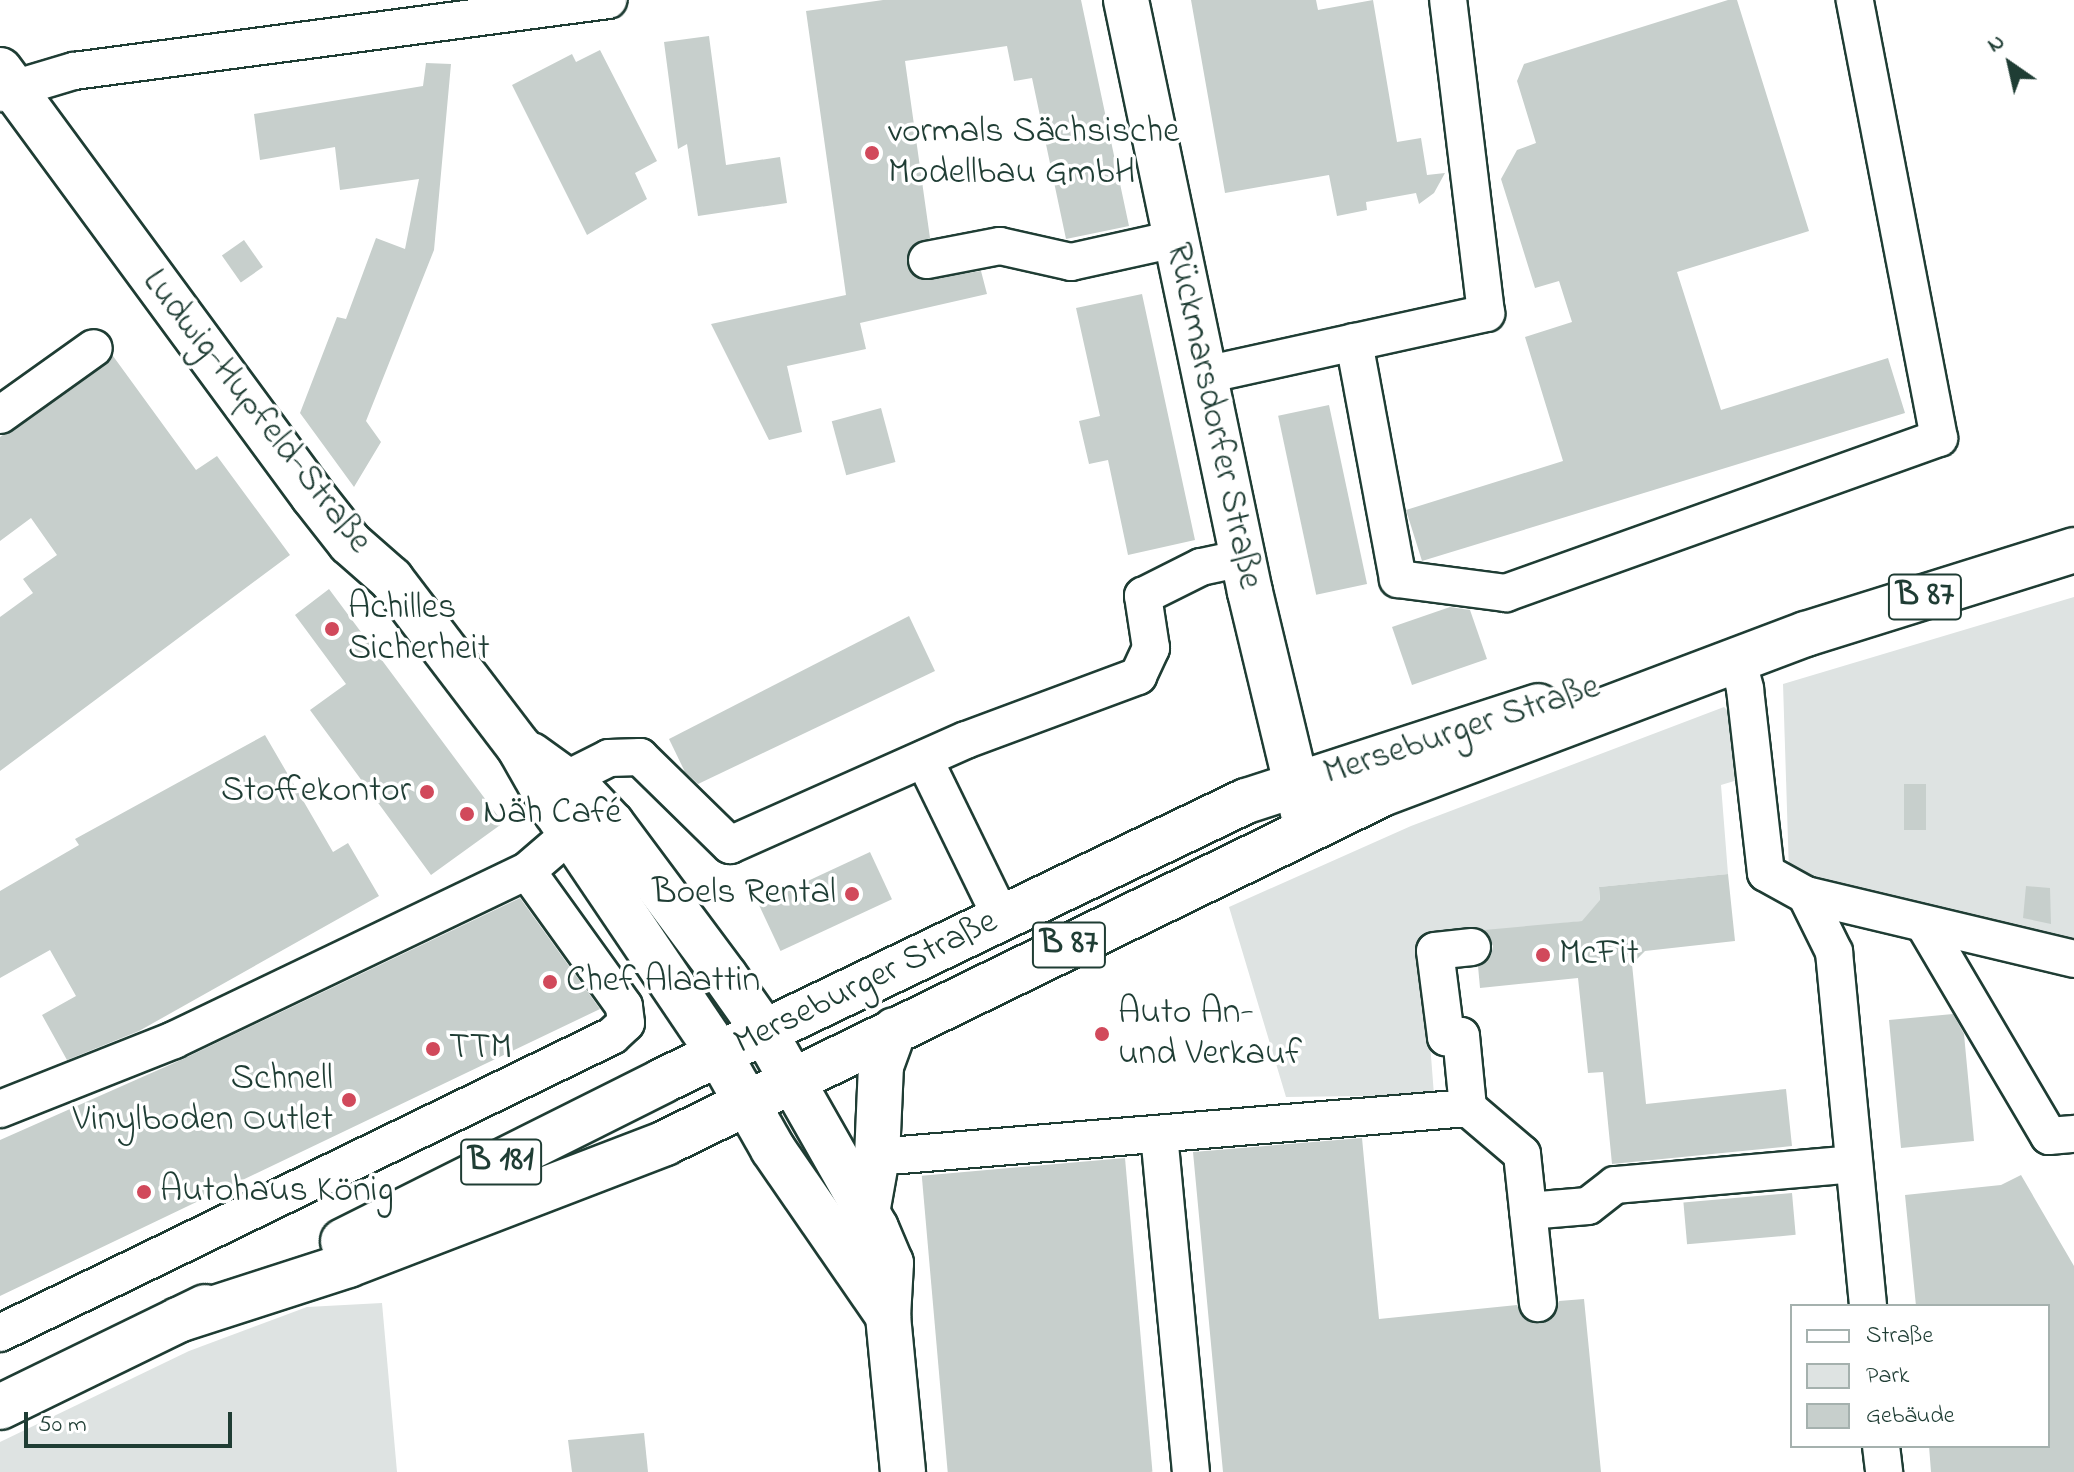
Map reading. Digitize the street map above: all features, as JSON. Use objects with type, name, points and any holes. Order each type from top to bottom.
[{"type":"main road","name":"Rückmarsdorfer Straße","points":[[1126,0],[1243,558],[1308,829]]},
{"type":"main road","name":"Ludwig-Hupfeld-Straße","points":[[4,84],[322,508],[350,543],[391,579],[519,747],[571,833],[719,1054],[747,1104],[888,1316]]},
{"type":"main road","name":"Merseburger Straße","points":[[0,1407],[764,1031],[1246,801],[1664,667],[1806,634],[2074,550]]},
{"type":"main road","name":"Merseburger Straße","points":[[178,1320],[348,1265],[554,1188],[747,1104],[1308,829],[1416,781],[1806,634]]},
{"type":"main road","name":"Ludwig-Hupfeld-Straße","points":[[519,747],[565,780],[612,824],[764,1031],[867,1213],[891,1263],[888,1316],[903,1472]]},
{"type":"main road","points":[[867,1213],[877,1157],[881,1066],[894,1030]]},
{"type":"street","points":[[4,84],[357,16],[608,0]]},
{"type":"street","points":[[1205,375],[1486,313],[1448,0]]},
{"type":"street","points":[[1354,342],[1398,579],[1506,593],[1939,438],[1855,0]]},
{"type":"street","points":[[927,260],[1000,246],[1071,262],[1175,239]]},
{"type":"street","points":[[0,415],[94,348]]},
{"type":"street","points":[[565,780],[609,758],[640,757],[730,845],[924,759],[1138,676],[1151,648],[1143,596],[1201,567],[1243,558]]},
{"type":"street","points":[[1738,662],[1766,873],[1806,895],[2074,959]]},
{"type":"street","points":[[924,759],[1001,917]]},
{"type":"street","points":[[0,1109],[174,1040],[527,871],[571,833]]},
{"type":"street","points":[[0,1333],[612,1036],[626,1023],[624,1006],[527,871]]},
{"type":"street","points":[[1806,895],[1834,952],[1868,1304]]},
{"type":"street","points":[[1924,924],[2049,1136],[2074,1134]]},
{"type":"street","points":[[1472,947],[1435,951],[1446,1037],[1461,1036],[1468,1108],[1522,1154],[1538,1303]]},
{"type":"street","points":[[877,1157],[1468,1108]]},
{"type":"street","points":[[1159,1134],[1191,1472]]},
{"type":"street","points":[[1528,1211],[1588,1206],[1615,1185],[1854,1164]]},
{"type":"street","points":[[1881,1448],[1884,1472]]},
{"type":"green space","points":[[2074,597],[2074,945],[1789,872],[1783,684]]},
{"type":"green space","points":[[1724,707],[1735,717],[1741,779],[1721,785],[1728,874],[1599,887],[1600,901],[1583,921],[1422,939],[1434,1095],[1286,1097],[1229,907],[1411,826]]},
{"type":"green space","points":[[382,1303],[397,1472],[0,1472],[0,1442],[189,1351],[307,1307]]},
{"type":"building","name":"vormals Sächsische Modellbau GmbH","points":[[883,0],[1081,0],[1129,226],[1066,239],[1032,78],[1014,81],[1007,46],[905,61],[930,238],[913,245],[907,265],[921,280],[981,271],[987,294],[860,323],[866,349],[787,366],[802,432],[769,440],[711,324],[846,295],[806,11]]},
{"type":"building","points":[[1191,0],[1316,0],[1318,10],[1373,0],[1397,142],[1421,138],[1427,175],[1445,173],[1434,193],[1419,204],[1416,193],[1366,202],[1367,210],[1337,216],[1329,175],[1225,193]]},
{"type":"building","points":[[1728,0],[1737,0],[1809,231],[1677,272],[1721,410],[1888,358],[1905,413],[1422,561],[1406,510],[1563,461],[1525,337],[1572,322],[1559,281],[1535,288],[1501,179],[1517,150],[1536,143],[1517,81],[1524,64]]},
{"type":"building","points":[[709,36],[726,165],[780,157],[787,203],[698,216],[687,144],[678,149],[664,42]]},
{"type":"building","points":[[600,50],[657,161],[635,173],[647,199],[587,235],[512,85],[572,54],[576,62]]},
{"type":"building","points":[[426,63],[451,64],[434,250],[366,421],[381,442],[354,487],[300,413],[337,317],[346,319],[376,238],[405,249],[419,179],[340,190],[335,147],[260,160],[254,114],[423,86]]},
{"type":"building","points":[[244,240],[263,267],[241,283],[222,255]]},
{"type":"building","points":[[1142,294],[1195,540],[1128,555],[1108,460],[1089,464],[1079,421],[1100,416],[1076,308]]},
{"type":"building","points":[[113,356],[196,470],[217,456],[290,555],[0,771],[0,617],[33,593],[23,579],[57,555],[31,518],[0,541],[0,437]]},
{"type":"building","points":[[1329,405],[1367,584],[1316,595],[1278,416]]},
{"type":"building","points":[[881,408],[895,462],[846,475],[832,421]]},
{"type":"building","points":[[329,589],[503,823],[431,875],[310,710],[346,684],[295,615]]},
{"type":"building","points":[[1450,607],[1470,610],[1487,659],[1412,685],[1392,627]]},
{"type":"building","points":[[909,616],[935,671],[698,784],[685,772],[669,739]]},
{"type":"building","points":[[265,735],[333,852],[348,843],[379,896],[139,1031],[67,1060],[42,1015],[76,996],[50,950],[0,978],[0,891],[79,845],[75,839]]},
{"type":"building","points":[[1904,784],[1926,784],[1926,830],[1904,830]]},
{"type":"building","points":[[870,852],[892,899],[781,951],[759,904]]},
{"type":"building","points":[[1728,874],[1735,941],[1645,951],[1632,964],[1646,1104],[1786,1089],[1792,1146],[1612,1164],[1603,1072],[1588,1073],[1578,978],[1480,988],[1478,966],[1491,956],[1493,946],[1484,930],[1582,921],[1600,900],[1599,887]]},
{"type":"building","points":[[2026,886],[2050,888],[2051,924],[2023,918]]},
{"type":"building","points":[[520,898],[600,1009],[0,1296],[0,1140],[183,1059]]},
{"type":"building","points":[[1953,1014],[1964,1034],[1974,1141],[1901,1148],[1889,1020]]},
{"type":"building","points":[[1362,1138],[1379,1319],[1517,1305],[1522,1316],[1539,1324],[1551,1319],[1559,1301],[1584,1299],[1601,1472],[1223,1472],[1193,1152]]},
{"type":"building","points":[[1125,1158],[1152,1472],[948,1472],[922,1176]]},
{"type":"building","points":[[2021,1175],[2074,1266],[2074,1472],[1931,1472],[1929,1448],[2050,1448],[2050,1304],[1916,1304],[1905,1195],[2001,1185]]},
{"type":"building","points":[[1792,1193],[1796,1235],[1687,1244],[1683,1202]]},
{"type":"building","points":[[644,1433],[648,1472],[572,1472],[568,1440]]},
{"type":"place","name":"vormals Sächsische Modellbau GmbH","points":[[872,153]]},
{"type":"place","name":"Achilles Sicherheit","points":[[332,629]]},
{"type":"place","name":"Stoffekontor","points":[[427,792]]},
{"type":"place","name":"Näh Café","points":[[467,814]]},
{"type":"place","name":"Boels Rental","points":[[852,894]]},
{"type":"place","name":"McFit","points":[[1543,955]]},
{"type":"place","name":"Chef Alaattin","points":[[550,982]]},
{"type":"place","name":"Auto An- und Verkauf","points":[[1102,1034]]},
{"type":"place","name":"TTM","points":[[433,1049]]},
{"type":"place","name":"Schnell Vinylboden Outlet","points":[[349,1100]]},
{"type":"place","name":"Autohaus König","points":[[144,1192]]}]
